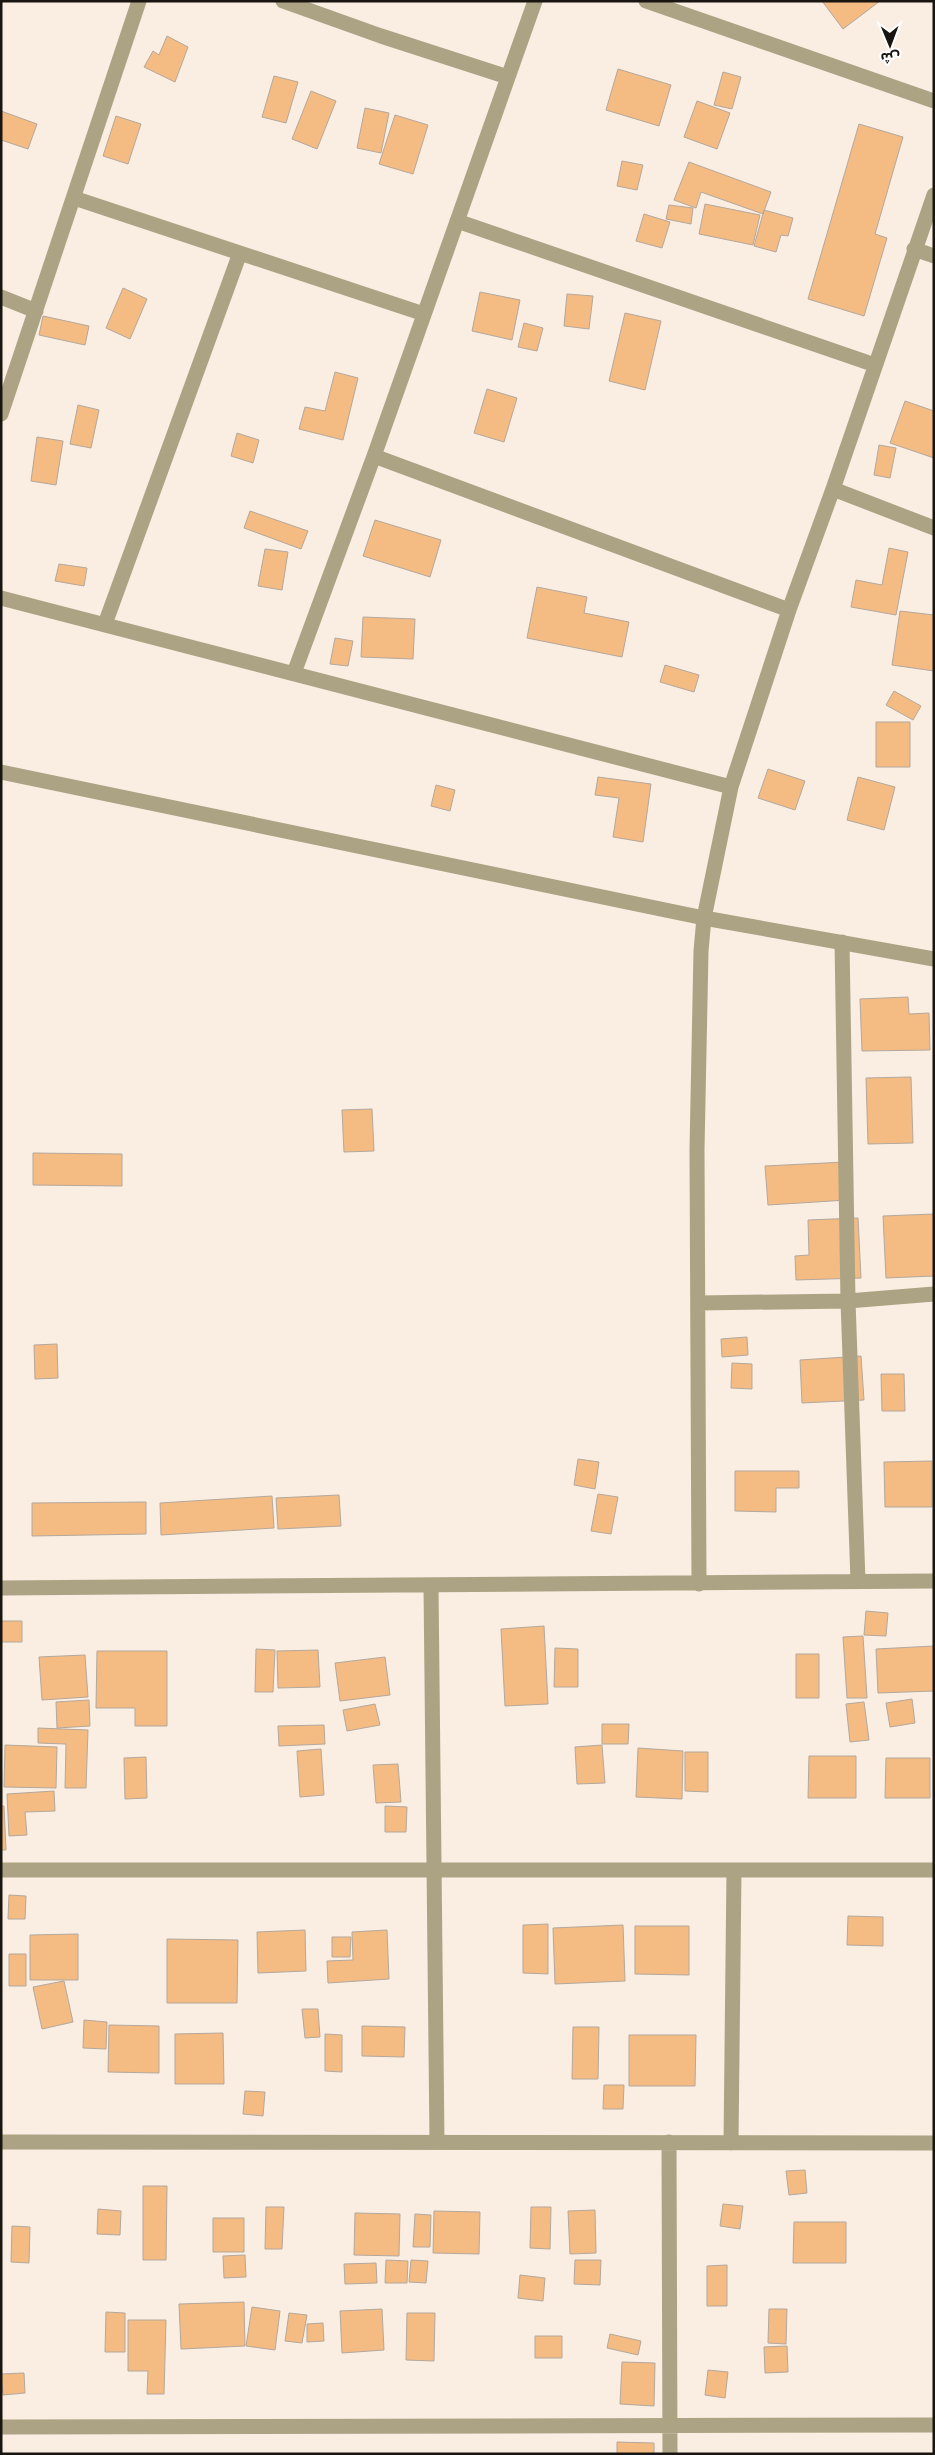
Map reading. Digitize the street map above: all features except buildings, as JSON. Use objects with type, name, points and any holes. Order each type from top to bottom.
[{"type":"street","points":[[1,414],[139,1]]},
{"type":"street","points":[[283,1],[381,36],[508,77]]},
{"type":"street","points":[[294,673],[374,456],[535,1]]},
{"type":"street","points":[[646,1],[934,101]]},
{"type":"street","points":[[699,1584],[697,1150],[701,951],[704,918],[731,787],[788,610],[833,490],[934,195]]},
{"type":"street","points":[[74,198],[424,314]]},
{"type":"street","points":[[458,221],[875,365]]},
{"type":"street","points":[[914,249],[934,256]]},
{"type":"street","points":[[105,624],[240,253]]},
{"type":"street","points":[[1,297],[36,310]]},
{"type":"street","points":[[374,456],[788,610]]},
{"type":"street","points":[[833,490],[934,528]]},
{"type":"street","points":[[1,598],[731,787]]},
{"type":"street","points":[[1,772],[704,918],[934,959]]},
{"type":"street","points":[[842,942],[848,1302],[858,1581]]},
{"type":"street","points":[[698,1303],[848,1302],[934,1294]]},
{"type":"street","points":[[1,1588],[934,1581]]},
{"type":"street","points":[[431,1586],[437,2142]]},
{"type":"street","points":[[1,1870],[934,1870]]},
{"type":"street","points":[[731,2142],[734,1870]]},
{"type":"street","points":[[1,2142],[934,2143]]},
{"type":"street","points":[[669,2142],[670,2454]]},
{"type":"street","points":[[1,2427],[934,2425]]}]
